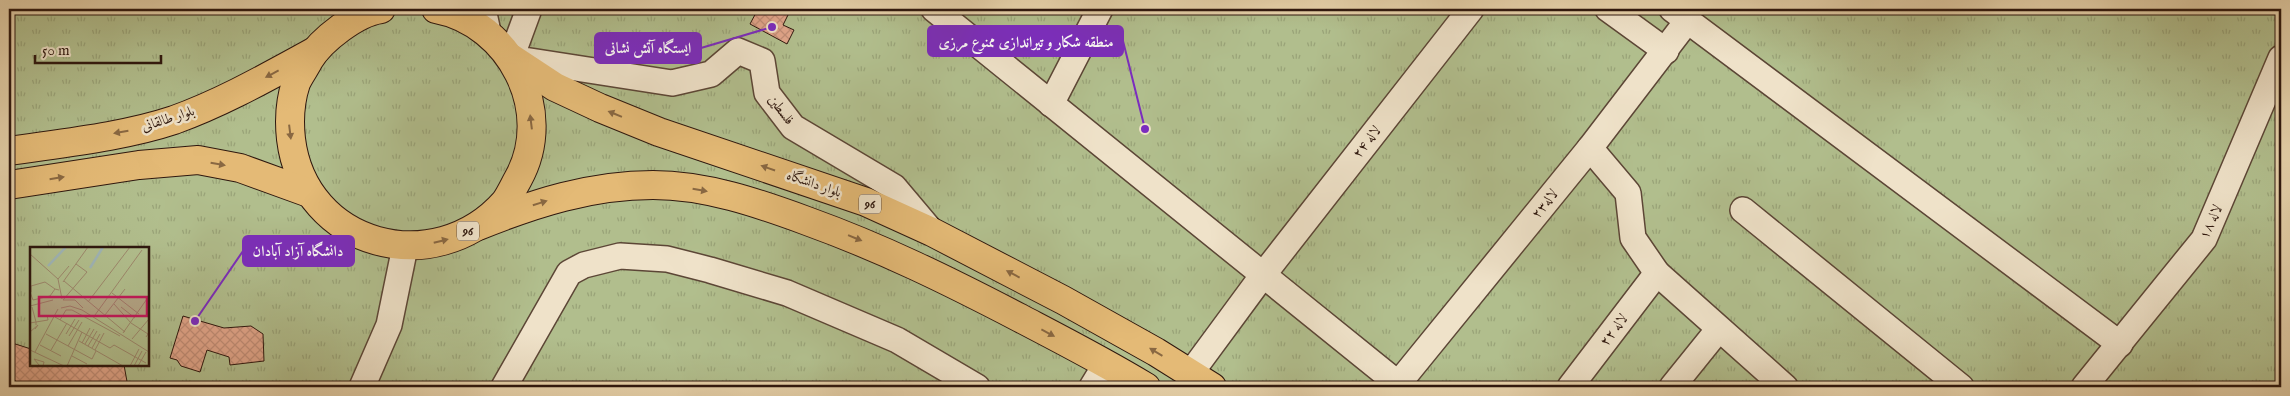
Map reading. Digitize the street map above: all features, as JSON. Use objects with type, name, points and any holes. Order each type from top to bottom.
[{"type":"main road","name":"96","points":[[381,9],[348,17],[315,51],[296,84],[289,121],[293,158],[309,193],[335,221],[368,239],[405,247],[443,242],[526,207],[563,195],[598,189],[654,185],[700,189],[759,203],[853,237],[917,265],[1146,387]]},
{"type":"main road","name":"96","points":[[436,9],[485,20],[512,58],[527,93],[532,130],[524,168],[506,201],[478,226]]},
{"type":"main road","name":"بلوار طالقانی","points":[[9,151],[131,131],[173,120],[225,99],[315,51]]},
{"type":"main road","name":"بلوار دانشگاه","points":[[512,58],[555,87],[600,108],[659,132],[866,202],[932,232],[1063,300],[1201,380]]},
{"type":"main road","name":"96","points":[[9,185],[139,165],[198,160],[240,168],[309,193]]},
{"type":"street","points":[[512,58],[529,9]]},
{"type":"street","points":[[934,9],[1400,386]]},
{"type":"street","points":[[1051,104],[1100,9]]},
{"type":"street","name":"لاله ۲۴","points":[[1201,380],[1263,275],[1471,9]]},
{"type":"street","points":[[1608,9],[1666,51]]},
{"type":"street","points":[[1680,15],[2120,344]]},
{"type":"street","name":"لاله۲۳","points":[[1400,386],[1666,51],[1680,15]]},
{"type":"street","name":"فلسطین","points":[[512,58],[672,83],[711,74],[738,52],[762,61],[767,93],[793,127],[894,187],[932,232]]},
{"type":"street","name":"لاله ۱۸","points":[[2084,387],[2204,239],[2281,58]]},
{"type":"street","points":[[1590,148],[1628,193],[1633,238],[1657,273],[1718,330],[1785,387]]},
{"type":"street","points":[[1743,210],[1961,387]]},
{"type":"street","points":[[362,387],[389,325],[405,247]]},
{"type":"street","points":[[504,387],[569,273],[584,265],[620,256],[667,259],[787,293],[896,340],[977,387]]},
{"type":"street","name":"لاله ۲۲","points":[[1570,387],[1657,273]]},
{"type":"street","points":[[1672,387],[1718,330]]},
{"type":"street","points":[[1092,387],[1106,364]]},
{"type":"green space","points":[[9,9],[2281,9],[2281,387],[9,387]]},
{"type":"building","points":[[758,9],[782,9],[789,13],[783,25],[794,30],[787,44],[750,24]]},
{"type":"building","points":[[183,316],[224,328],[251,326],[263,334],[264,361],[230,365],[229,357],[207,350],[200,372],[181,366],[177,360],[170,358]]},
{"type":"building","points":[[9,342],[30,349],[30,366],[124,366],[128,387],[14,387],[16,381],[9,378]]},
{"type":"place","name":"ایستگاه آتش نشانی","points":[[772,27]]},
{"type":"place","name":"منطقه شکار و تیراندازی ممنوع مرزی","points":[[1145,129]]},
{"type":"place","name":"دانشگاه آزاد آبادان","points":[[195,321]]}]
